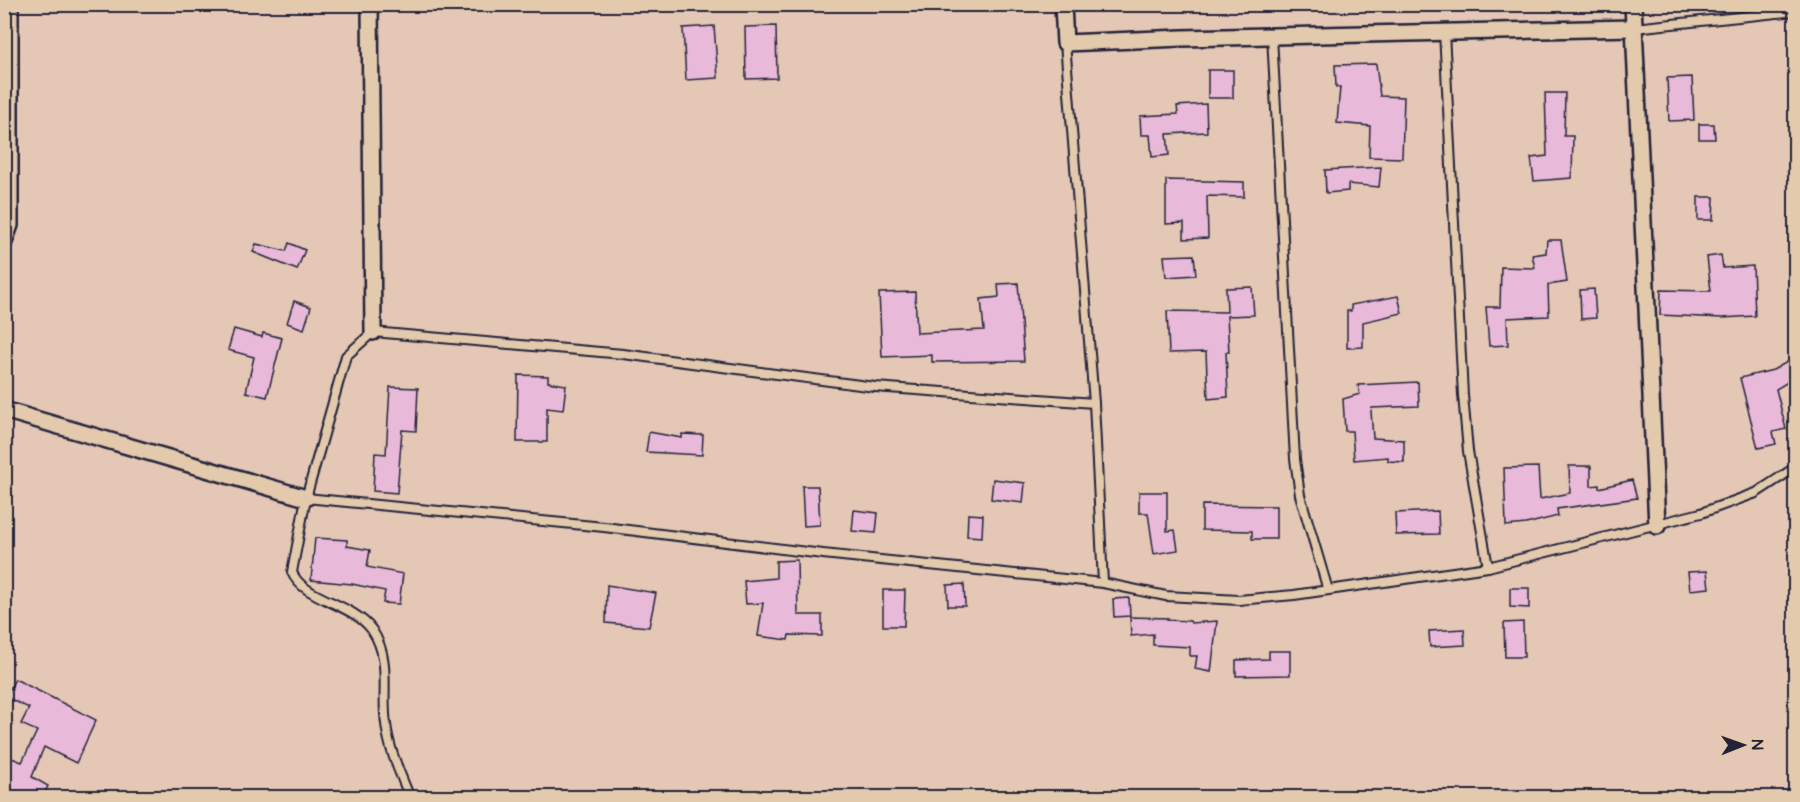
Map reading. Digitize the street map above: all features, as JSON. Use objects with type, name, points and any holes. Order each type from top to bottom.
[{"type":"street","points":[[4,242],[10,225],[10,4]]},
{"type":"street","points":[[370,4],[373,332]]},
{"type":"street","points":[[1063,4],[1065,44],[1272,36],[1634,28]]},
{"type":"street","points":[[1633,4],[1657,526]]},
{"type":"street","points":[[4,410],[306,498]]},
{"type":"lane","points":[[1634,28],[1796,11]]},
{"type":"lane","points":[[1444,32],[1463,395],[1468,451],[1488,567]]},
{"type":"lane","points":[[1272,36],[1295,459],[1300,495],[1328,590]]},
{"type":"lane","points":[[1065,44],[1094,403],[1103,584]]},
{"type":"lane","points":[[410,798],[388,737],[384,655],[371,629],[349,609],[300,586],[292,572],[306,498],[346,356],[373,332],[622,354],[875,387],[1094,403]]},
{"type":"lane","points":[[306,498],[592,525],[823,554],[1103,584],[1166,596],[1239,600],[1488,567],[1657,526],[1756,493],[1796,467]]},
{"type":"building","points":[[714,26],[718,78],[686,80],[683,28]]},
{"type":"building","points":[[776,26],[777,78],[746,79],[745,27]]},
{"type":"building","points":[[1376,64],[1380,96],[1404,97],[1402,158],[1369,157],[1370,126],[1337,123],[1340,87],[1336,87],[1335,65]]},
{"type":"building","points":[[1208,70],[1233,70],[1233,98],[1208,98]]},
{"type":"building","points":[[1692,77],[1694,120],[1669,121],[1667,78]]},
{"type":"building","points":[[1545,93],[1565,93],[1564,136],[1573,136],[1572,178],[1534,181],[1531,158],[1547,156]]},
{"type":"building","points":[[1206,104],[1207,132],[1167,134],[1169,155],[1152,157],[1150,135],[1141,135],[1140,116],[1178,114],[1177,106]]},
{"type":"building","points":[[1699,124],[1714,124],[1715,139],[1699,139]]},
{"type":"building","points":[[1381,167],[1379,187],[1348,184],[1348,191],[1326,193],[1325,170]]},
{"type":"building","points":[[1166,180],[1244,182],[1244,197],[1207,196],[1208,238],[1184,239],[1184,223],[1166,224]]},
{"type":"building","points":[[1698,197],[1714,197],[1713,220],[1698,220]]},
{"type":"building","points":[[1547,240],[1561,240],[1567,282],[1548,285],[1549,316],[1507,318],[1508,345],[1489,346],[1486,307],[1500,307],[1501,267],[1535,268],[1532,255],[1546,253]]},
{"type":"building","points":[[289,243],[305,250],[297,270],[253,252],[256,244],[286,251]]},
{"type":"building","points":[[1194,255],[1196,275],[1166,277],[1164,256]]},
{"type":"building","points":[[1721,255],[1723,268],[1753,266],[1755,316],[1722,318],[1660,315],[1661,290],[1711,291],[1707,257]]},
{"type":"building","points":[[1018,283],[1024,361],[932,362],[932,355],[882,357],[879,293],[915,292],[917,333],[984,330],[981,299],[999,297],[998,284]]},
{"type":"building","points":[[1252,287],[1254,315],[1227,316],[1228,397],[1208,399],[1206,352],[1169,353],[1167,311],[1227,312],[1226,288]]},
{"type":"building","points":[[1594,289],[1596,318],[1581,319],[1580,290]]},
{"type":"building","points":[[1398,296],[1402,313],[1363,322],[1363,347],[1347,348],[1347,311],[1351,311],[1351,305]]},
{"type":"building","points":[[294,301],[311,307],[304,329],[287,323]]},
{"type":"building","points":[[234,329],[262,337],[263,333],[282,338],[267,397],[246,392],[254,357],[228,350]]},
{"type":"building","points":[[1796,357],[1796,377],[1776,389],[1786,429],[1773,432],[1776,444],[1758,448],[1740,378],[1773,370]]},
{"type":"building","points":[[518,375],[548,376],[548,382],[566,385],[563,410],[547,408],[547,442],[517,442]]},
{"type":"building","points":[[1418,382],[1419,406],[1372,408],[1371,411],[1373,438],[1404,440],[1404,462],[1388,461],[1388,457],[1354,460],[1352,431],[1345,431],[1343,399],[1360,394],[1358,385]]},
{"type":"building","points":[[390,387],[418,388],[416,431],[402,430],[397,493],[373,491],[375,453],[386,454]]},
{"type":"building","points":[[649,432],[682,438],[682,434],[703,435],[702,455],[646,452]]},
{"type":"building","points":[[1569,466],[1591,466],[1591,486],[1599,485],[1599,488],[1632,480],[1637,498],[1557,509],[1558,516],[1526,524],[1506,526],[1504,468],[1538,467],[1540,499],[1570,493]]},
{"type":"building","points":[[993,479],[1025,483],[1023,503],[991,499]]},
{"type":"building","points":[[802,486],[818,486],[820,525],[804,526]]},
{"type":"building","points":[[1139,492],[1167,492],[1167,531],[1175,530],[1178,550],[1154,554],[1148,513],[1139,513]]},
{"type":"building","points":[[1202,505],[1276,506],[1276,539],[1252,539],[1252,531],[1202,530]]},
{"type":"building","points":[[854,510],[878,513],[876,533],[852,531]]},
{"type":"building","points":[[1438,511],[1439,534],[1396,535],[1395,513]]},
{"type":"building","points":[[968,514],[983,515],[982,537],[967,536]]},
{"type":"building","points":[[315,538],[347,540],[347,546],[370,550],[367,567],[403,574],[399,604],[383,603],[385,591],[352,584],[311,580]]},
{"type":"building","points":[[797,560],[798,615],[822,615],[822,636],[789,635],[788,640],[758,636],[763,603],[746,604],[744,581],[776,578],[776,561]]},
{"type":"building","points":[[1707,571],[1709,588],[1690,590],[1688,572]]},
{"type":"building","points":[[964,584],[965,606],[948,606],[947,585]]},
{"type":"building","points":[[607,585],[656,593],[649,627],[606,623]]},
{"type":"building","points":[[1510,588],[1529,588],[1529,608],[1510,607]]},
{"type":"building","points":[[883,590],[905,590],[904,626],[883,626]]},
{"type":"building","points":[[1129,598],[1130,616],[1114,617],[1113,599]]},
{"type":"building","points":[[1130,617],[1168,618],[1167,620],[1190,621],[1191,623],[1217,621],[1211,672],[1195,669],[1197,656],[1190,656],[1190,647],[1153,645],[1153,634],[1131,636]]},
{"type":"building","points":[[1523,622],[1524,657],[1505,657],[1504,623]]},
{"type":"building","points":[[1464,629],[1465,645],[1430,647],[1429,631]]},
{"type":"building","points":[[1269,651],[1290,651],[1290,675],[1236,676],[1236,660],[1269,659]]},
{"type":"building","points":[[15,679],[96,720],[76,763],[44,747],[32,777],[48,786],[42,798],[11,798],[4,795],[4,755],[22,762],[37,731],[21,724],[29,708],[6,697]]}]
